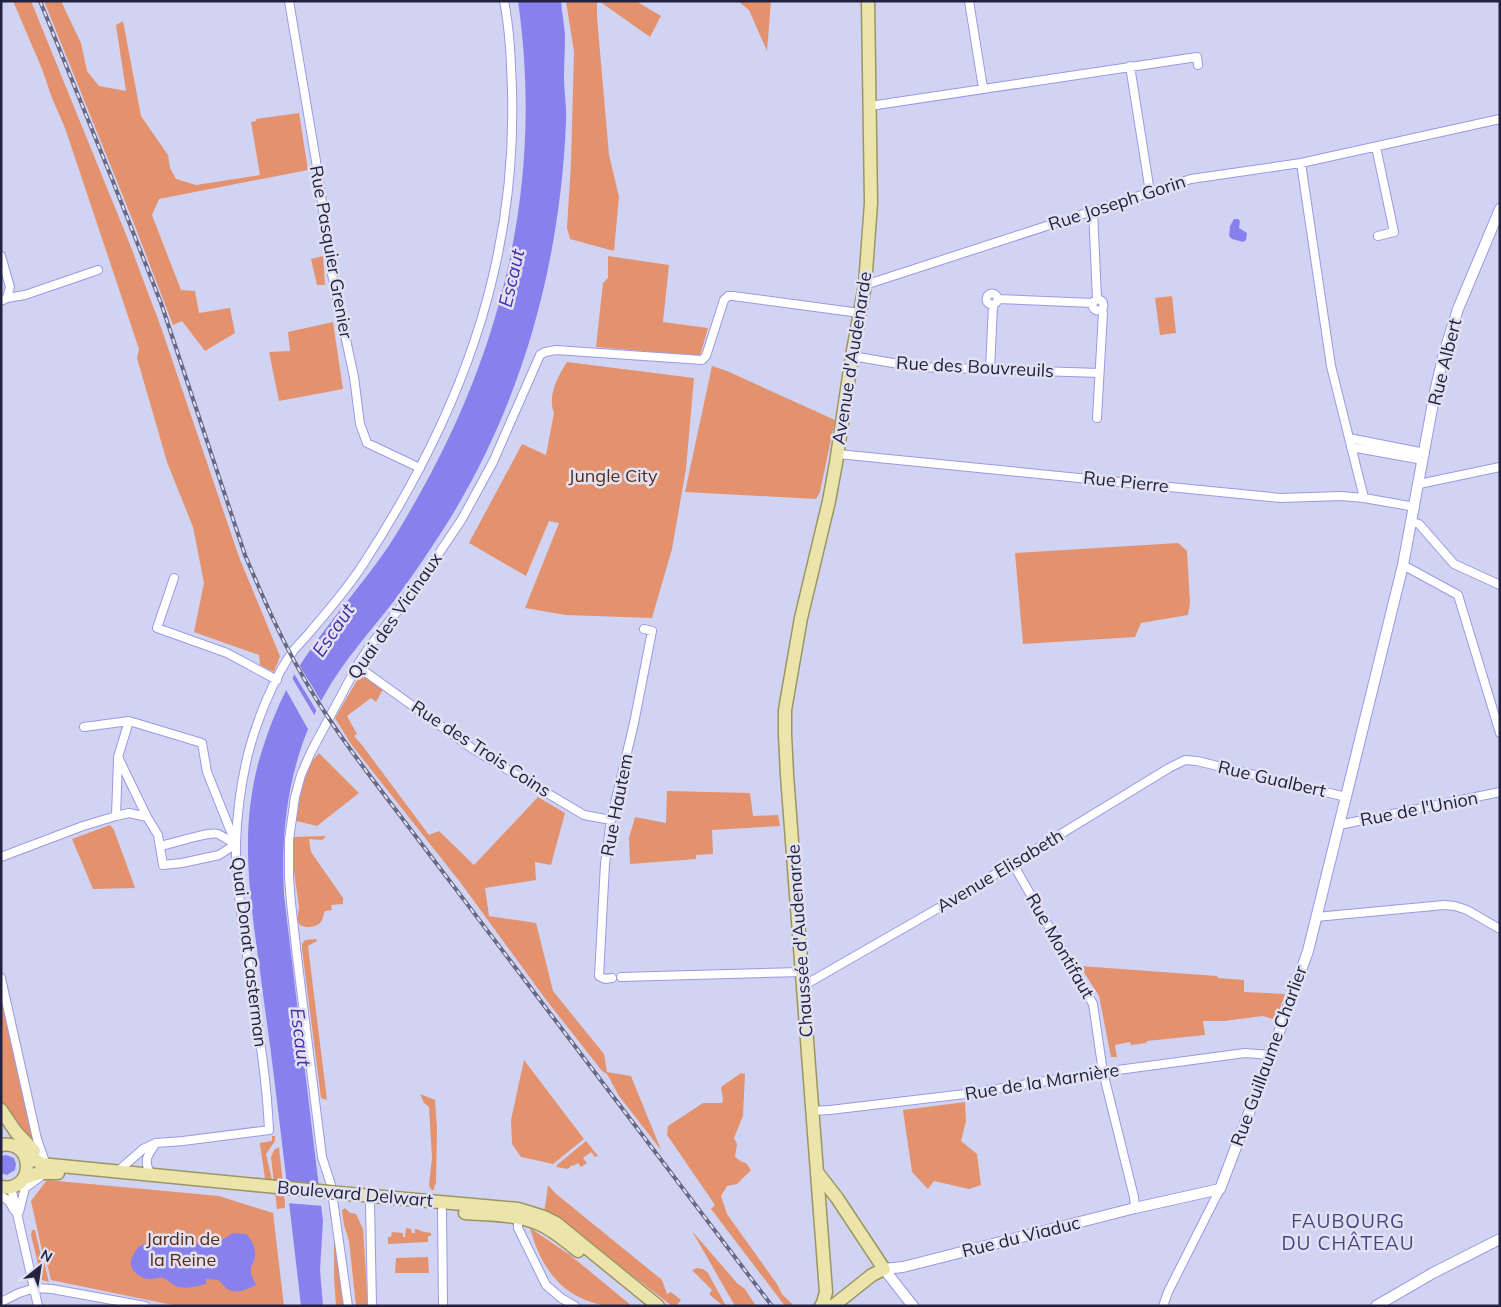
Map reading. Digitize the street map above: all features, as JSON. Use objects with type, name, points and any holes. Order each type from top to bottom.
[{"type":"main road","name":"Avenue d'Audenarde","points":[[785,710],[801,618],[829,501],[838,454],[852,356],[865,285],[871,202],[868,1]]},
{"type":"main road","name":"Chaussée d'Audenarde","points":[[785,710],[787,769],[826,1292]]},
{"type":"main road","points":[[1,1110],[24,1142],[49,1165]]},
{"type":"main road","points":[[1,1122],[7,1145]]},
{"type":"main road","name":"Boulevard Delwart","points":[[7,1145],[18,1148],[42,1164],[160,1184],[256,1188]]},
{"type":"main road","points":[[6,1187],[16,1185],[24,1178],[28,1165],[23,1153]]},
{"type":"main road","name":"Boulevard Delwart","points":[[24,1178],[39,1173],[49,1165],[350,1197],[518,1209],[544,1217],[566,1231],[658,1306]]},
{"type":"main road","points":[[817,1172],[833,1192],[884,1269]]},
{"type":"main road","name":"Boulevard Delwart","points":[[350,1197],[370,1203],[518,1219],[538,1224],[568,1243],[646,1306]]},
{"type":"main road","name":"Rue du Viaduc","points":[[836,1304],[872,1275],[884,1269]]},
{"type":"main road","points":[[820,1306],[826,1292],[836,1304]]},
{"type":"street","name":"Rue Pasquier Grenier","points":[[289,1],[317,167],[332,274],[354,378],[360,424],[367,443],[420,468]]},
{"type":"street","name":"Quai Donat Casterman","points":[[156,1143],[182,1142],[269,1130],[267,1096],[236,871],[239,804],[248,753],[262,711],[293,651],[354,578],[375,546],[420,468],[456,392],[479,331],[504,227],[510,174],[513,123],[511,67],[504,1]]},
{"type":"street","points":[[969,1],[983,88]]},
{"type":"street","points":[[870,106],[1197,57],[1198,65]]},
{"type":"street","points":[[1130,66],[1150,192]]},
{"type":"street","name":"Rue Joseph Gorin","points":[[865,285],[1191,179],[1301,163],[1500,120]]},
{"type":"street","points":[[1376,147],[1394,232],[1378,236]]},
{"type":"street","points":[[1301,163],[1331,366],[1364,498]]},
{"type":"street","name":"Rue Albert","points":[[1346,797],[1403,565],[1439,373],[1449,334],[1500,209]]},
{"type":"street","points":[[1093,210],[1095,309],[1101,309],[1103,313],[1097,418]]},
{"type":"street","points":[[1,256],[10,287],[4,299]]},
{"type":"street","points":[[4,299],[24,296],[98,270]]},
{"type":"street","name":"Quai des Vicinaux","points":[[348,1306],[331,1185],[322,1158],[309,1061],[289,877],[289,840],[295,798],[301,775],[315,744],[357,666],[370,646],[417,586],[462,518],[492,462],[540,355],[556,350],[702,360],[706,356],[724,300],[728,296],[860,313]]},
{"type":"street","points":[[990,369],[995,302],[1095,301]]},
{"type":"street","name":"Rue des Bouvreuils","points":[[852,356],[916,367],[1099,374]]},
{"type":"street","points":[[1349,438],[1380,448],[1424,456]]},
{"type":"street","points":[[1351,447],[1380,448]]},
{"type":"street","name":"Rue Pierre","points":[[838,454],[1280,498],[1341,496],[1364,498],[1415,507]]},
{"type":"street","points":[[1419,484],[1500,467]]},
{"type":"street","points":[[1412,522],[1419,524],[1454,564],[1500,585]]},
{"type":"street","points":[[1403,565],[1458,595],[1500,733]]},
{"type":"street","points":[[174,578],[157,628],[227,653],[277,680]]},
{"type":"street","name":"Rue Hautem","points":[[612,978],[605,979],[599,976],[605,864],[611,820],[634,723],[652,631],[644,629]]},
{"type":"street","name":"Rue des Trois Coins","points":[[357,666],[473,749],[584,815],[611,820]]},
{"type":"street","points":[[116,816],[118,757],[130,721]]},
{"type":"street","points":[[84,727],[130,721],[202,743],[207,772],[236,844]]},
{"type":"street","points":[[118,757],[147,817],[158,835],[162,865],[219,855],[236,844]]},
{"type":"street","name":"Avenue Elisabeth","points":[[803,986],[956,898],[1169,768],[1185,760],[1198,761]]},
{"type":"street","name":"Rue Gualbert","points":[[1198,761],[1346,797]]},
{"type":"street","name":"Rue de l'Union","points":[[1339,825],[1500,792]]},
{"type":"street","name":"Rue Guillaume Charlier","points":[[1163,1306],[1168,1292],[1220,1189],[1271,1055],[1308,951],[1346,797]]},
{"type":"street","points":[[1,857],[83,826],[116,816],[129,813],[147,817]]},
{"type":"street","points":[[160,846],[174,844],[205,834],[217,833],[236,844]]},
{"type":"street","name":"Rue Montifaut","points":[[1013,864],[1093,1004],[1103,1072],[1134,1197],[1135,1208]]},
{"type":"street","points":[[1316,917],[1444,905],[1467,910],[1500,929]]},
{"type":"street","points":[[621,977],[802,972]]},
{"type":"street","points":[[1,978],[37,1139],[49,1165],[25,1188],[18,1216]]},
{"type":"street","name":"Rue de la Marnière","points":[[812,1111],[965,1094],[1103,1072],[1245,1053],[1271,1055]]},
{"type":"street","points":[[118,1171],[143,1149],[156,1143]]},
{"type":"street","points":[[151,1175],[146,1166],[146,1158],[156,1143]]},
{"type":"street","points":[[6,1187],[18,1216],[38,1306]]},
{"type":"street","name":"Rue du Viaduc","points":[[884,1269],[903,1267],[1135,1208],[1220,1189]]},
{"type":"street","points":[[819,1199],[828,1191],[833,1192]]},
{"type":"street","points":[[1,1196],[9,1201],[18,1216]]},
{"type":"street","points":[[370,1203],[372,1306]]},
{"type":"street","points":[[442,1211],[443,1306]]},
{"type":"street","points":[[518,1219],[518,1228],[546,1284],[561,1298],[575,1306]]},
{"type":"street","points":[[1376,1306],[1433,1273],[1500,1239]]},
{"type":"street","points":[[884,1269],[913,1306]]},
{"type":"street","points":[[1,1302],[35,1288],[52,1289],[144,1306]]},
{"type":"green space","points":[[13,1],[31,1],[129,242],[162,330],[239,557],[280,656],[274,672],[260,665],[259,655],[194,632],[204,583],[193,527],[167,462],[137,358],[139,349],[65,128]]},
{"type":"green space","points":[[44,1],[61,1],[81,43],[87,71],[99,86],[126,91],[116,25],[123,21],[141,116],[168,155],[170,168],[176,179],[196,185],[260,175],[251,122],[256,121],[256,119],[299,113],[308,170],[159,199],[152,215],[181,290],[195,291],[199,313],[230,308],[235,333],[205,351],[182,321],[173,325]]},
{"type":"green space","points":[[566,1],[597,1],[609,155],[619,197],[614,251],[570,239],[567,228],[574,52]]},
{"type":"green space","points":[[599,1],[636,1],[661,16],[650,37]]},
{"type":"green space","points":[[738,1],[771,1],[767,51],[749,10]]},
{"type":"green space","points":[[323,256],[325,285],[317,285],[311,259]]},
{"type":"green space","points":[[608,256],[669,265],[663,322],[708,328],[700,356],[596,347],[603,283],[608,278]]},
{"type":"green space","points":[[1172,296],[1176,333],[1160,335],[1155,298]]},
{"type":"green space","points":[[333,322],[343,389],[279,401],[269,352],[290,351],[288,332]]},
{"type":"green space","name":"Jungle City","points":[[567,362],[694,378],[686,469],[672,549],[652,618],[566,615],[525,608],[559,523],[549,521],[526,576],[469,543],[522,444],[546,455],[554,413],[552,400],[554,386]]},
{"type":"green space","points":[[712,366],[835,420],[820,492],[816,499],[685,492]]},
{"type":"green space","points":[[1178,543],[1187,551],[1190,603],[1188,615],[1141,623],[1135,637],[1023,644],[1015,553]]},
{"type":"green space","points":[[366,676],[383,689],[376,702],[371,698],[347,716],[357,734],[354,736],[429,835],[439,831],[474,865],[538,797],[565,813],[551,865],[535,862],[536,880],[485,888],[489,916],[536,923],[553,991],[604,1054],[607,1072],[631,1076],[661,1150],[619,1096],[607,1074],[602,1071],[547,1001],[460,882],[351,744],[335,718],[359,677]]},
{"type":"green space","points":[[319,753],[359,793],[317,826],[296,821],[302,785],[310,763]]},
{"type":"green space","points":[[667,791],[750,793],[753,816],[778,815],[780,826],[712,830],[713,854],[696,855],[696,859],[630,864],[629,838],[635,817],[666,823]]},
{"type":"green space","points":[[110,825],[114,830],[135,888],[93,889],[72,839]]},
{"type":"green space","points":[[294,837],[326,837],[322,840],[309,839],[311,852],[343,898],[343,904],[331,905],[332,910],[325,911],[318,925],[305,927],[300,925],[297,920],[299,907],[294,871]]},
{"type":"green space","points":[[316,939],[317,941],[308,946],[327,1100],[321,1098],[302,949],[302,944],[305,940]]},
{"type":"green space","points":[[1080,966],[1217,976],[1218,978],[1244,980],[1244,992],[1285,994],[1276,1020],[1263,1016],[1224,1021],[1203,1021],[1205,1035],[1147,1041],[1146,1043],[1131,1045],[1130,1042],[1115,1045],[1117,1057],[1111,1057],[1099,996]]},
{"type":"green space","points":[[1,994],[35,1146],[1,1104]]},
{"type":"green space","points":[[524,1060],[584,1139],[553,1164],[521,1157],[512,1144],[511,1120]]},
{"type":"green space","points":[[741,1073],[745,1074],[743,1116],[734,1138],[737,1144],[735,1157],[746,1163],[751,1170],[737,1184],[727,1186],[721,1196],[727,1214],[777,1284],[782,1294],[794,1306],[785,1306],[711,1209],[715,1205],[667,1135],[668,1126],[703,1103],[722,1103],[721,1087]]},
{"type":"green space","points":[[420,1094],[435,1100],[437,1128],[436,1183],[433,1191],[429,1185],[432,1158],[429,1107],[424,1103]]},
{"type":"green space","points":[[965,1102],[966,1121],[961,1141],[977,1154],[981,1185],[969,1189],[934,1181],[928,1189],[912,1172],[903,1110]]},
{"type":"green space","points":[[272,1136],[275,1136],[275,1141],[266,1154],[272,1180],[265,1179],[260,1143],[272,1141]]},
{"type":"green space","points":[[586,1141],[598,1156],[595,1157],[591,1152],[583,1158],[587,1163],[581,1167],[578,1163],[568,1169],[556,1167],[557,1165]]},
{"type":"green space","points":[[279,1147],[285,1208],[277,1209],[271,1157],[274,1150]]},
{"type":"green space","name":"Jardin de la Reine","points":[[47,1180],[219,1196],[273,1213],[284,1306],[177,1306],[51,1280],[45,1256],[43,1255],[31,1201]]},
{"type":"green space","points":[[548,1185],[555,1193],[662,1280],[667,1294],[671,1292],[681,1300],[678,1306],[672,1306],[563,1222],[544,1214]]},
{"type":"green space","points":[[345,1208],[350,1213],[356,1214],[363,1229],[368,1306],[356,1306],[349,1241],[342,1210]]},
{"type":"green space","points":[[406,1228],[411,1229],[412,1233],[415,1233],[415,1229],[431,1233],[431,1236],[428,1236],[428,1242],[388,1244],[388,1237],[391,1237],[392,1232],[403,1233],[403,1237],[405,1237]]},
{"type":"green space","points":[[530,1228],[570,1255],[632,1306],[603,1306],[579,1297],[568,1290],[544,1263]]},
{"type":"green space","points":[[32,1230],[35,1230],[49,1282],[42,1280],[31,1235]]},
{"type":"green space","points":[[692,1231],[737,1283],[745,1289],[756,1306],[735,1306]]},
{"type":"green space","points":[[334,1234],[344,1306],[336,1306]]},
{"type":"green space","points":[[428,1257],[429,1273],[395,1273],[396,1258]]},
{"type":"green space","points":[[697,1268],[703,1269],[708,1273],[726,1306],[721,1306],[709,1294],[712,1290],[692,1270]]},
{"type":"water","name":"Escaut","points":[[518,1],[561,1],[565,35],[564,78],[566,116],[562,174],[556,226],[534,327],[518,376],[499,424],[477,471],[451,517],[423,560],[394,601],[349,658],[325,694],[303,742],[290,792],[284,843],[284,895],[323,1221],[320,1270],[323,1306],[301,1306],[251,897],[248,831],[253,787],[268,733],[280,702],[295,673],[313,646],[388,547],[430,475],[457,419],[480,362],[499,304],[513,245],[522,185],[525,125],[524,63]]},
{"type":"water","points":[[1234,219],[1240,221],[1239,228],[1247,233],[1246,240],[1243,242],[1232,239],[1229,236],[1230,226]]},
{"type":"water","points":[[6,1155],[14,1158],[16,1164],[15,1170],[7,1175],[1,1173],[1,1156]]},
{"type":"water","points":[[233,1233],[246,1234],[251,1239],[255,1250],[251,1271],[256,1285],[244,1290],[231,1291],[218,1280],[206,1279],[206,1284],[183,1288],[163,1278],[144,1278],[133,1270],[131,1260],[137,1249],[149,1242],[216,1243]]},
{"type":"pier","points":[[298,663],[323,704],[318,713],[293,672]]},
{"type":"pier","points":[[291,676],[316,718],[309,731],[285,688]]},
{"type":"pier","points":[[284,1181],[321,1185],[324,1206],[286,1203]]},
{"type":"railway","points":[[40,1],[161,303],[245,555],[278,630],[308,686],[358,760],[772,1306]]},
{"type":"district","name":"FAUBOURG DU CHÂTEAU","points":[[1348,1232]]}]
